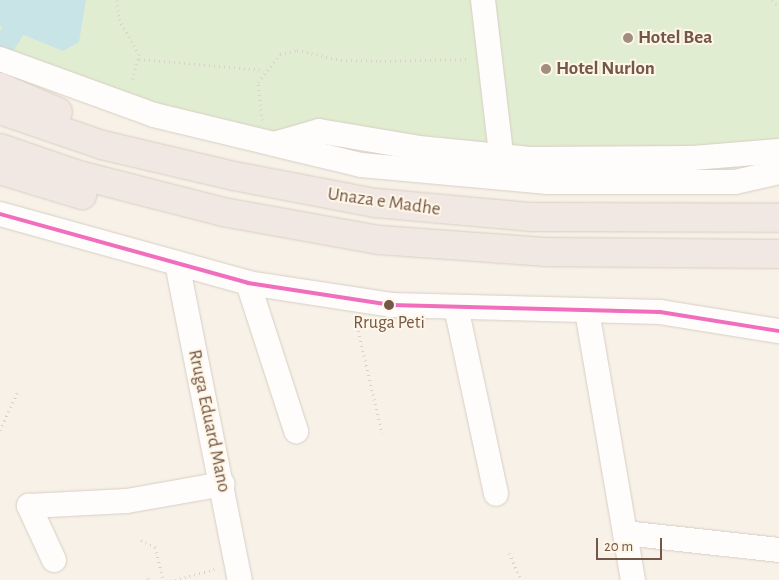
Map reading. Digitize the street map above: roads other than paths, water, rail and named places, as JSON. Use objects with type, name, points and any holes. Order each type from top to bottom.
[{"type":"highway","points":[[0,87],[56,112],[160,143],[192,166]]},
{"type":"highway","name":"Unaza e Madhe","points":[[0,110],[102,145],[311,192],[452,211],[531,217],[779,218]]},
{"type":"highway","name":"Unaza e Madhe","points":[[0,148],[146,193],[309,230],[470,249],[779,254]]},
{"type":"highway","points":[[0,170],[92,198],[146,193]]},
{"type":"street","points":[[483,0],[491,57],[503,180]]},
{"type":"street","points":[[0,59],[154,115],[361,165],[503,180],[735,182],[779,172]]},
{"type":"street","points":[[274,144],[319,131],[419,148],[502,156],[679,158],[779,151]]},
{"type":"street","points":[[0,214],[248,283],[391,304],[660,312],[779,331]]},
{"type":"street","name":"Rruga Eduard Mano","points":[[177,263],[223,484],[235,577]]},
{"type":"street","points":[[248,283],[296,431]]},
{"type":"street","points":[[456,307],[496,494]]},
{"type":"street","points":[[587,311],[633,580]]},
{"type":"street","points":[[54,560],[29,506],[127,501],[223,484]]},
{"type":"street","points":[[626,533],[779,550]]},
{"type":"water","points":[[0,0],[86,0],[79,42],[63,51],[0,26]]},
{"type":"waterway","points":[[6,42],[12,32]]},
{"type":"place","name":"Hotel Bea","points":[[628,38]]},
{"type":"place","name":"Hotel Nurlon","points":[[546,69]]},
{"type":"place","name":"Rruga Peti","points":[[389,305]]}]
